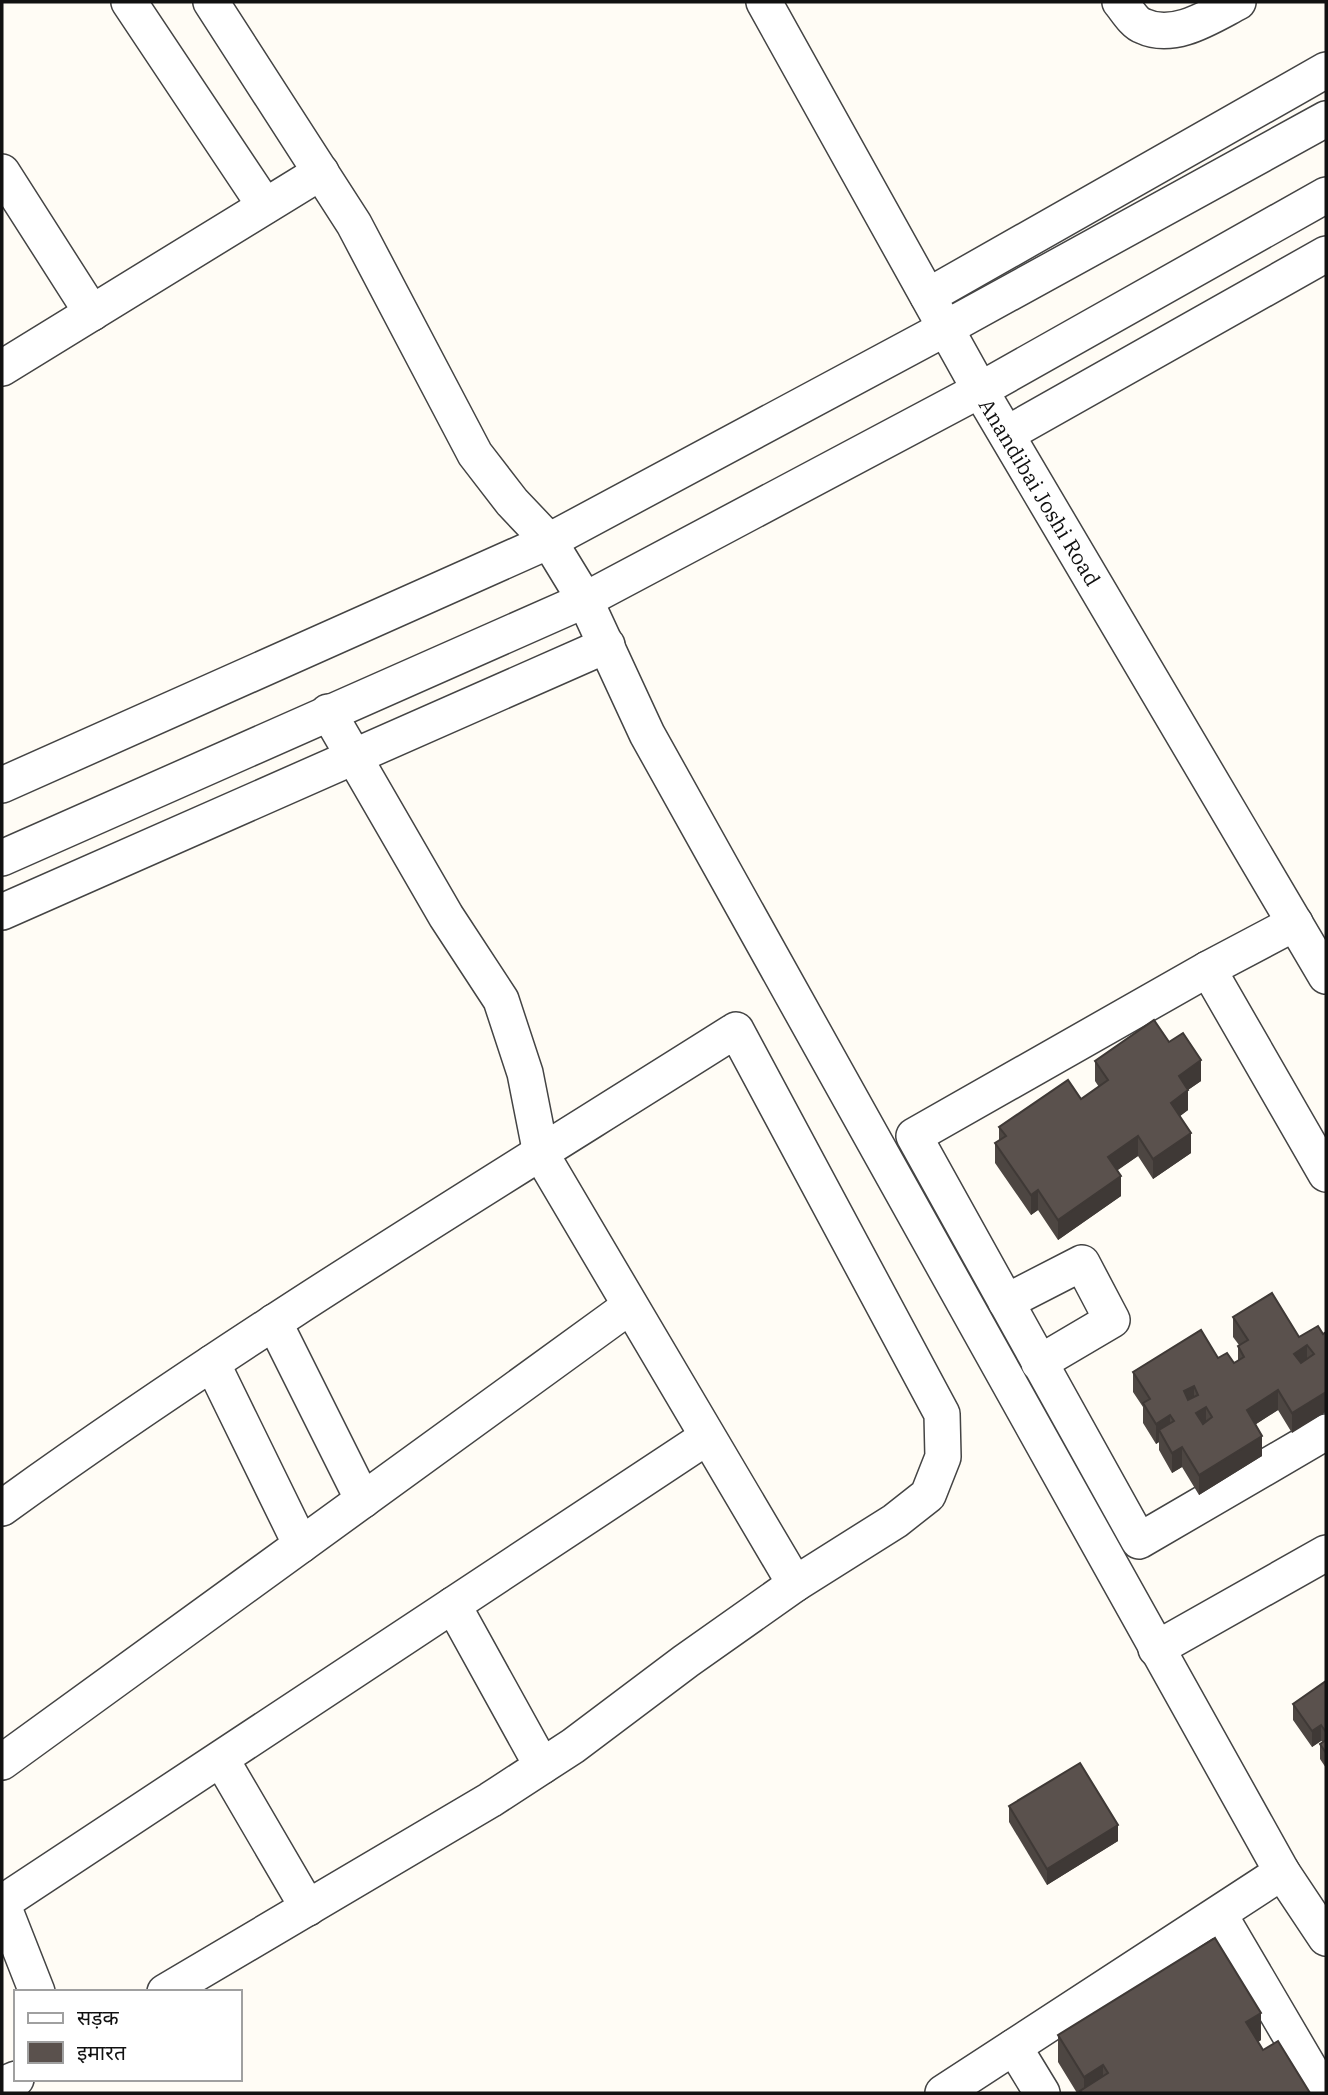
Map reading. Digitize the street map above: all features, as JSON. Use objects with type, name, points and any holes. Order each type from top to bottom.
[{"type":"street","points":[[129,2],[265,206]]},
{"type":"street","points":[[211,2],[354,224],[475,454],[512,502],[548,541],[585,600],[647,733],[1282,1872],[1326,1938]]},
{"type":"street","name":"Anandibai Joshi Road","points":[[764,2],[980,390],[1326,976]]},
{"type":"street","points":[[1120,2],[1141,26],[1165,31],[1195,24],[1238,2]]},
{"type":"street","points":[[928,296],[1326,70]]},
{"type":"street","points":[[2,785],[548,541],[946,328],[1326,119]]},
{"type":"street","points":[[2,172],[92,313]]},
{"type":"street","points":[[2,369],[321,172]]},
{"type":"street","points":[[2,858],[585,600],[980,390],[1326,195]]},
{"type":"street","points":[[1007,434],[1326,254]]},
{"type":"street","points":[[2,912],[607,645]]},
{"type":"street","points":[[328,712],[446,916],[501,1000],[525,1073],[541,1154],[795,1584]]},
{"type":"street","points":[[1295,923],[1208,969],[914,1136],[1139,1541],[1326,1432]]},
{"type":"street","points":[[1208,969],[1326,1174]]},
{"type":"street","points":[[2,1508],[93,1442],[274,1322],[736,1030],[942,1414],[943,1457],[928,1495],[895,1521],[795,1584],[573,1746],[490,1800],[168,1990]]},
{"type":"street","points":[[1006,1302],[1082,1263],[1112,1320],[1039,1363]]},
{"type":"street","points":[[2,1762],[630,1306]]},
{"type":"street","points":[[274,1322],[363,1500]]},
{"type":"street","points":[[212,1363],[301,1545]]},
{"type":"street","points":[[36,1990],[2,1903],[707,1437]]},
{"type":"street","points":[[1156,1648],[1326,1553]]},
{"type":"street","points":[[453,1605],[542,1766]]},
{"type":"street","points":[[221,1759],[307,1908]]},
{"type":"street","points":[[943,2093],[1282,1872]]},
{"type":"street","points":[[1219,1914],[1324,2093]]},
{"type":"street","points":[[1014,2047],[1042,2093]]},
{"type":"building","points":[[1154,1020],[1169,1042],[1183,1033],[1201,1060],[1179,1076],[1188,1090],[1171,1103],[1191,1133],[1153,1159],[1138,1136],[1108,1157],[1121,1176],[1058,1220],[1038,1190],[1031,1195],[995,1143],[1006,1136],[999,1127],[1068,1080],[1081,1099],[1108,1080],[1095,1061]]},
{"type":"building","points":[[1272,1293],[1299,1337],[1318,1326],[1323,1334],[1326,1332],[1326,1392],[1292,1413],[1278,1390],[1247,1410],[1262,1436],[1199,1475],[1182,1447],[1172,1453],[1159,1430],[1174,1421],[1170,1415],[1156,1424],[1143,1403],[1150,1399],[1133,1372],[1201,1330],[1218,1358],[1227,1353],[1234,1363],[1244,1357],[1238,1346],[1248,1340],[1233,1317]],"holes":[[[1307,1345],[1314,1354],[1301,1363],[1294,1354]],[[1194,1386],[1198,1395],[1188,1400],[1184,1391]],[[1206,1407],[1212,1417],[1203,1424],[1196,1413]]]},
{"type":"building","points":[[1326,1681],[1326,1732],[1321,1725],[1312,1731],[1293,1704]]},
{"type":"building","points":[[1326,1740],[1326,1753],[1320,1744]]},
{"type":"building","points":[[1080,1763],[1118,1825],[1047,1869],[1009,1806]]},
{"type":"building","points":[[1215,1938],[1261,2013],[1246,2022],[1263,2050],[1278,2041],[1310,2093],[1082,2093],[1080,2091],[1108,2073],[1103,2065],[1084,2077],[1058,2035]]}]
